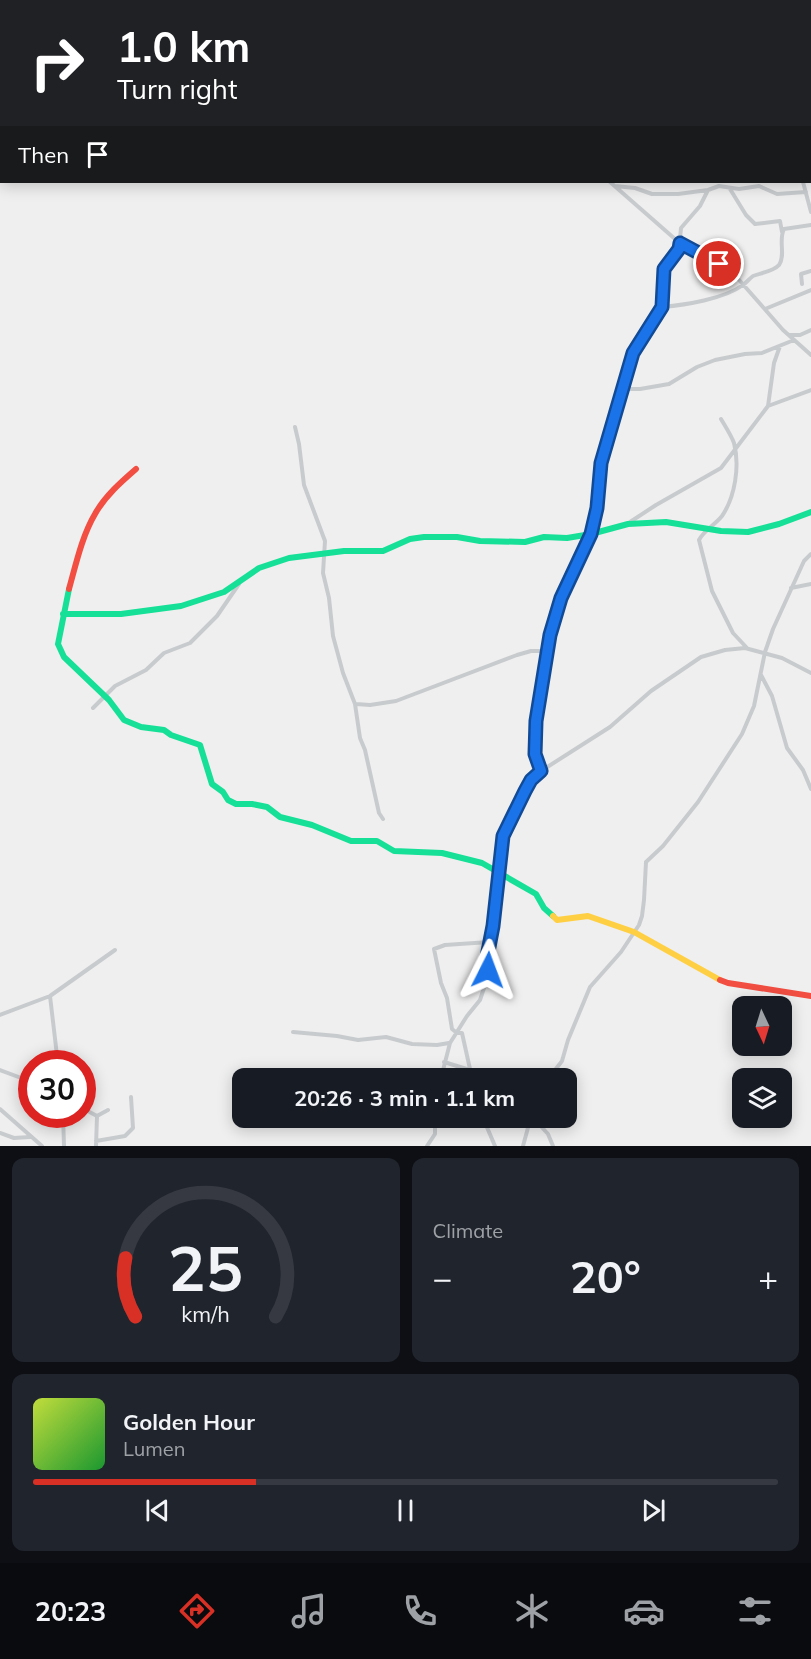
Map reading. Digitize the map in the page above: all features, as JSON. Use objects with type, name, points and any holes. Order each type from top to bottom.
[{"type":"street","points":[[803,183],[811,212]]},
{"type":"street","points":[[612,184],[652,194],[678,194],[708,190],[719,186],[739,189],[759,186],[777,194],[806,192]]},
{"type":"street","points":[[612,184],[680,243],[726,267],[788,335],[809,353],[811,343]]},
{"type":"street","points":[[662,307],[723,295],[744,285],[752,277],[776,268],[779,264],[782,258],[780,221],[755,224],[729,188]]},
{"type":"street","points":[[541,771],[535,754],[538,700],[546,667],[546,651],[561,598],[591,534],[597,508],[601,463],[633,353],[662,307],[664,269],[679,249],[681,228],[700,206],[708,190]]},
{"type":"street","points":[[782,232],[811,225]]},
{"type":"street","points":[[802,284],[801,274],[811,271]]},
{"type":"street","points":[[765,309],[811,290]]},
{"type":"street","points":[[788,335],[800,335],[811,330]]},
{"type":"street","points":[[622,389],[640,389],[669,384],[697,367],[715,360],[762,353],[794,340]]},
{"type":"street","points":[[628,524],[656,505],[721,468],[768,406],[774,363],[780,346]]},
{"type":"street","points":[[768,406],[811,390]]},
{"type":"street","points":[[721,419],[735,448],[736,476],[730,498],[721,517],[699,540],[712,591],[733,633],[747,648]]},
{"type":"street","points":[[295,427],[302,477],[323,534],[325,554],[323,573],[329,598],[333,636],[343,673],[355,704],[360,738],[382,819]]},
{"type":"street","points":[[136,469],[112,491],[95,513],[83,541],[68,591],[58,644],[64,657],[104,696],[124,720],[141,727],[164,730],[171,735],[200,745],[212,784],[223,792],[228,800],[236,804],[267,807],[280,817],[312,825],[351,841],[377,841],[394,851],[442,853],[482,863],[536,894],[544,908],[557,920],[588,916],[634,932],[728,983],[811,996]]},
{"type":"street","points":[[63,614],[121,614],[181,606],[224,592],[260,568],[289,558],[344,551],[371,552],[383,550],[410,539],[424,537],[457,537],[480,542],[525,542],[544,537],[567,538],[591,534],[628,524],[666,522],[737,533],[760,530],[811,512]]},
{"type":"street","points":[[556,1068],[566,1053],[568,1040],[590,987],[621,952],[642,916],[646,862],[663,846],[705,793],[742,734],[754,706],[765,652],[773,629],[804,561],[811,554]]},
{"type":"street","points":[[93,708],[115,687],[146,670],[164,653],[190,643],[217,616],[243,579]]},
{"type":"street","points":[[790,589],[811,584]]},
{"type":"street","points":[[443,1068],[450,1043],[480,1000],[488,975],[489,942],[503,836],[531,780],[541,771],[610,728],[651,691],[701,657],[725,650],[747,648],[782,658],[811,673]]},
{"type":"street","points":[[355,704],[387,703],[531,651],[546,651]]},
{"type":"street","points":[[761,674],[772,696],[787,748],[803,770],[811,789]]},
{"type":"street","points":[[469,1068],[462,1033],[457,1033],[452,1029],[449,1019],[447,998],[441,983],[434,949],[445,945],[489,942]]},
{"type":"street","points":[[0,1015],[50,996],[115,950]]},
{"type":"street","points":[[50,996],[56,1050]]},
{"type":"street","points":[[293,1032],[358,1040],[386,1038],[412,1044],[450,1043]]},
{"type":"street","points":[[444,1062],[461,1068]]},
{"type":"street","points":[[0,1070],[18,1077]]},
{"type":"street","points":[[108,1110],[97,1116],[96,1144],[124,1136],[133,1128],[131,1097]]},
{"type":"street","points":[[0,1109],[42,1146]]},
{"type":"street","points":[[64,1128],[64,1146]]},
{"type":"street","points":[[428,1146],[435,1134],[435,1128]]},
{"type":"street","points":[[487,1128],[495,1146]]},
{"type":"street","points":[[524,1146],[528,1128]]},
{"type":"street","points":[[544,1128],[553,1146]]},
{"type":"street","points":[[0,1133],[14,1138],[31,1137]]},
{"type":"traffic: fast","points":[[63,614],[121,614],[181,606],[224,592],[259,568],[289,558],[344,551],[383,551],[410,539],[424,537],[525,542],[544,537],[567,538],[591,534],[628,524],[666,522],[721,531],[748,532],[811,512]]},
{"type":"traffic: fast","points":[[69,589],[58,644],[64,657],[109,700],[124,720],[141,727],[164,730],[171,735],[200,745],[212,784],[223,792],[228,800],[236,804],[267,807],[280,817],[312,825],[351,841],[377,841],[394,851],[442,853],[482,863],[536,894],[544,908],[553,916]]},
{"type":"traffic: slow","points":[[553,916],[557,920],[588,916],[634,932],[720,980]]},
{"type":"traffic: jam","points":[[69,589],[83,541],[95,514],[108,495],[136,469]]},
{"type":"traffic: jam","points":[[720,980],[811,996]]},
{"type":"route","points":[[488,970],[487,957],[493,926],[497,872],[503,836],[531,780],[541,771],[535,754],[535,740],[538,700],[546,667],[546,651],[561,598],[575,572],[596,518],[601,463],[633,353],[662,307],[664,269],[679,249],[680,243],[719,264]]}]
